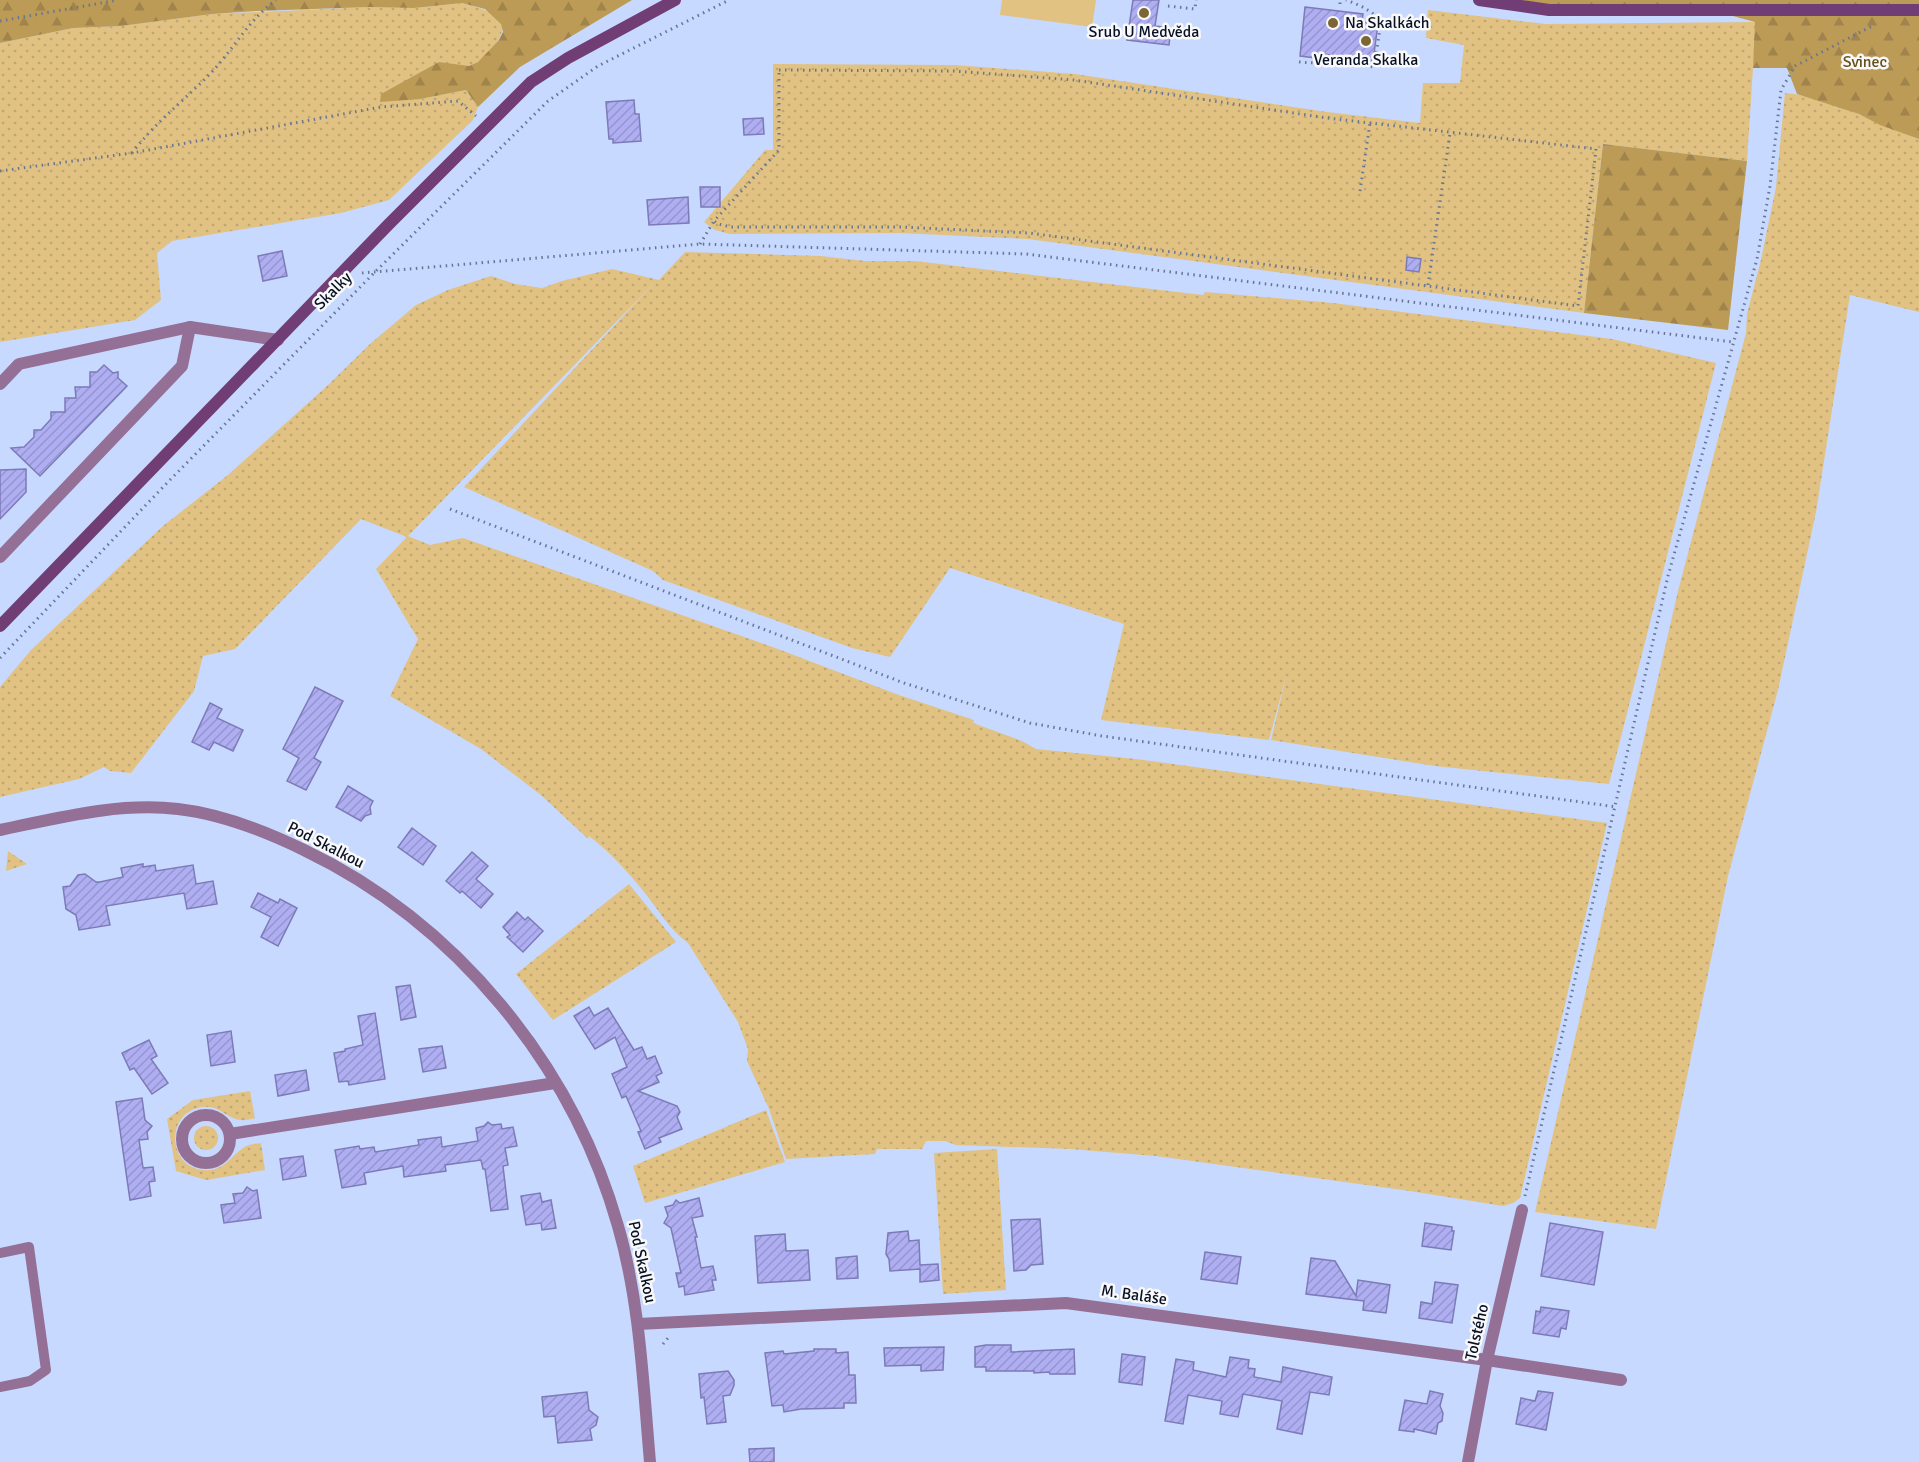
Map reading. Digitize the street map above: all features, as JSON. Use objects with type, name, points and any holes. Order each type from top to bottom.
[{"type":"street","name":"Skalky","points":[[0,626],[337,278],[531,82],[568,58],[675,0]]},
{"type":"street","points":[[1479,0],[1549,10],[1919,10]]},
{"type":"street","points":[[0,384],[19,364],[189,327],[278,340]]},
{"type":"street","points":[[0,557],[182,366],[189,327]]},
{"type":"street","name":"Pod Skalkou","points":[[0,830],[81,814],[143,807],[178,809],[228,820],[287,842],[333,865],[370,887],[434,935],[479,979],[527,1039],[555,1083],[585,1139],[609,1196],[625,1250],[638,1324],[650,1462]]},
{"type":"street","points":[[230,1134],[555,1083]]},
{"type":"street","name":"Tolstého","points":[[1468,1462],[1487,1360],[1522,1210]]},
{"type":"street","name":"M. Baláše","points":[[638,1324],[1065,1303],[1621,1380]]},
{"type":"lane","points":[[0,1253],[29,1247],[46,1370],[30,1381],[0,1387]]},
{"type":"path","points":[[0,21],[118,0]]},
{"type":"path","points":[[132,153],[169,111],[214,70],[264,9],[276,0]]},
{"type":"path","name":"Skalky","points":[[0,658],[165,485],[548,101],[598,66],[729,0]]},
{"type":"path","points":[[1168,6],[1195,9],[1197,0]]},
{"type":"path","points":[[1299,62],[1353,63],[1374,67],[1381,22],[1377,16],[1365,8],[1346,0]]},
{"type":"path","points":[[1522,1210],[1617,807],[1668,576],[1757,259],[1770,186],[1781,90],[1795,66],[1874,25],[1875,10]]},
{"type":"path","points":[[700,244],[714,221],[779,150],[779,70],[953,71],[1074,80],[1370,123],[1596,149],[1578,306],[1029,233],[900,227],[731,227],[714,221]]},
{"type":"path","points":[[0,171],[132,153],[381,107],[458,101],[487,126]]},
{"type":"path","points":[[1360,191],[1370,123]]},
{"type":"path","points":[[1428,286],[1450,133]]},
{"type":"path","points":[[337,278],[376,271],[700,244],[1026,254],[1733,342]]},
{"type":"path","points":[[450,509],[904,683],[1030,723],[1102,736],[1617,807]]},
{"type":"path","points":[[663,1344],[671,1335]]},
{"type":"shaded area","points":[[1002,0],[1096,0],[1092,27],[1000,15]]},
{"type":"shaded area","points":[[462,3],[482,9],[497,18],[502,31],[499,40],[486,55],[474,64],[460,66],[439,62],[420,99],[466,90],[478,107],[473,120],[389,200],[341,213],[172,241],[157,253],[161,300],[135,320],[0,342],[0,43],[73,28],[121,26],[212,14],[370,7],[414,8]]},
{"type":"shaded area","points":[[1428,10],[1546,24],[1756,22],[1747,161],[1603,144],[1584,313],[1028,239],[900,233],[730,234],[715,230],[704,222],[765,150],[773,150],[773,64],[954,65],[1075,74],[1327,112],[1420,123],[1423,83],[1460,83],[1464,45],[1426,38]]},
{"type":"shaded area","points":[[1785,93],[1818,99],[1919,139],[1919,312],[1850,295],[1816,512],[1778,690],[1728,876],[1656,1229],[1535,1212],[1678,591],[1746,333],[1747,314],[1776,187]]},
{"type":"shaded area","points":[[685,252],[821,256],[865,261],[915,261],[1203,295],[1205,292],[1333,303],[1612,339],[1716,363],[1609,784],[1435,766],[1271,740],[1287,673],[1269,740],[1101,720],[1124,624],[950,568],[890,657],[852,648],[663,580],[653,571],[464,487],[656,281],[408,536],[430,545],[463,538],[974,720],[973,723],[1022,741],[1036,749],[1136,759],[1607,823],[1520,1198],[1503,1206],[1156,1156],[1070,1149],[956,1145],[945,1141],[926,1141],[922,1149],[877,1149],[875,1154],[786,1159],[769,1109],[747,1061],[748,1049],[738,1022],[688,943],[670,926],[645,893],[612,856],[589,836],[588,839],[541,795],[481,749],[390,696],[418,639],[376,569],[407,537],[361,519],[235,649],[203,656],[194,691],[131,773],[110,771],[104,767],[79,779],[0,797],[0,687],[31,650],[163,526],[228,475],[370,344],[416,305],[448,290],[491,276],[515,284],[542,288],[612,269],[659,280]]},
{"type":"shaded area","points":[[8,851],[27,864],[6,871]]},
{"type":"shaded area","points":[[629,884],[676,942],[553,1020],[516,974]]},
{"type":"shaded area","points":[[250,1091],[255,1118],[235,1119],[211,1107],[197,1108],[186,1113],[179,1122],[175,1142],[184,1161],[204,1170],[216,1169],[245,1147],[261,1143],[265,1170],[206,1180],[176,1171],[167,1119],[193,1100]]},
{"type":"shaded area","points":[[766,1110],[785,1162],[645,1203],[633,1166]]},
{"type":"shaded area","points":[[206,1126],[211,1127],[217,1133],[217,1143],[211,1149],[206,1150],[201,1149],[195,1143],[194,1138],[195,1133],[201,1127]]},
{"type":"shaded area","points":[[997,1149],[1006,1290],[943,1294],[934,1153]]},
{"type":"green space","points":[[0,0],[632,0],[520,67],[478,107],[466,90],[420,99],[380,102],[381,94],[439,62],[469,66],[478,62],[499,40],[503,32],[501,24],[485,9],[462,3],[414,8],[370,7],[212,14],[121,26],[73,28],[0,43]]},
{"type":"green space","name":"Svinec","points":[[1479,0],[1919,0],[1919,139],[1880,125],[1859,114],[1797,94],[1787,68],[1753,68],[1755,22],[1707,9],[1549,10]]},
{"type":"green space","points":[[1603,144],[1747,161],[1728,330],[1584,313]]},
{"type":"building","name":"Srub U Medvěda","points":[[1133,0],[1159,0],[1155,26],[1171,28],[1169,45],[1127,40]]},
{"type":"building","points":[[1305,7],[1363,14],[1362,22],[1378,24],[1373,61],[1324,54],[1324,59],[1300,56]]},
{"type":"building","points":[[634,100],[635,114],[639,114],[641,141],[613,143],[613,139],[609,139],[606,102]]},
{"type":"building","points":[[763,118],[764,134],[744,135],[743,119]]},
{"type":"building","points":[[700,187],[720,187],[720,207],[701,207]]},
{"type":"building","points":[[688,197],[689,223],[649,225],[647,200]]},
{"type":"building","points":[[282,251],[287,276],[263,281],[258,256]]},
{"type":"building","points":[[1407,257],[1421,259],[1419,272],[1406,270]]},
{"type":"building","points":[[104,365],[113,373],[118,372],[118,378],[127,386],[40,476],[11,448],[24,447],[34,437],[34,430],[41,430],[51,419],[51,412],[65,412],[65,398],[76,398],[75,387],[90,387],[90,372],[97,372]]},
{"type":"building","points":[[26,469],[26,492],[0,519],[0,470]]},
{"type":"building","points":[[315,687],[343,701],[314,758],[321,762],[306,790],[287,781],[299,758],[283,749]]},
{"type":"building","points":[[210,703],[222,709],[217,718],[243,730],[233,751],[214,742],[209,750],[192,742]]},
{"type":"building","points":[[348,786],[373,801],[370,807],[371,814],[365,816],[361,821],[336,807]]},
{"type":"building","points":[[412,828],[436,846],[423,865],[398,847]]},
{"type":"building","points":[[472,852],[488,866],[476,879],[493,894],[481,908],[462,891],[460,893],[446,881]]},
{"type":"building","points":[[143,864],[143,867],[155,865],[156,871],[193,865],[196,884],[213,881],[217,904],[187,909],[184,893],[106,906],[110,925],[79,930],[76,915],[66,909],[63,887],[70,886],[78,875],[85,874],[96,882],[100,882],[123,877],[121,868]]},
{"type":"building","points":[[258,893],[278,903],[280,899],[297,908],[278,946],[261,937],[271,917],[251,907]]},
{"type":"building","points":[[517,912],[525,920],[528,917],[543,931],[523,952],[507,937],[510,935],[503,927]]},
{"type":"building","points":[[410,985],[416,1017],[401,1020],[396,987]]},
{"type":"building","points":[[589,1007],[594,1016],[608,1008],[634,1050],[642,1047],[647,1059],[655,1056],[662,1073],[656,1076],[659,1082],[638,1091],[677,1106],[680,1112],[677,1117],[682,1129],[659,1138],[661,1142],[645,1149],[638,1132],[641,1131],[626,1096],[622,1098],[612,1074],[627,1067],[615,1037],[595,1049],[574,1016]]},
{"type":"building","points":[[375,1013],[385,1079],[349,1085],[348,1081],[339,1082],[334,1053],[363,1045],[358,1016]]},
{"type":"building","points":[[231,1031],[235,1062],[211,1066],[207,1035]]},
{"type":"building","points":[[149,1040],[157,1056],[151,1059],[168,1083],[152,1094],[134,1068],[130,1070],[122,1053]]},
{"type":"building","points":[[442,1046],[446,1068],[423,1072],[419,1049]]},
{"type":"building","points":[[306,1070],[309,1090],[278,1096],[275,1075]]},
{"type":"building","points":[[142,1098],[145,1120],[152,1126],[147,1132],[148,1139],[139,1140],[143,1168],[153,1167],[155,1181],[149,1182],[151,1196],[130,1200],[116,1102]]},
{"type":"building","points":[[488,1122],[492,1125],[501,1124],[502,1129],[513,1127],[517,1146],[505,1148],[508,1165],[503,1166],[508,1209],[491,1211],[485,1169],[483,1169],[481,1160],[445,1165],[446,1171],[404,1177],[403,1166],[364,1173],[366,1184],[342,1188],[335,1150],[359,1146],[360,1149],[374,1147],[375,1152],[419,1145],[418,1140],[441,1137],[442,1147],[478,1141],[476,1128]]},
{"type":"building","points":[[303,1156],[306,1176],[283,1180],[280,1159]]},
{"type":"building","points":[[247,1187],[253,1191],[257,1190],[261,1218],[224,1223],[221,1205],[235,1203],[233,1194],[243,1193]]},
{"type":"building","points":[[540,1193],[542,1202],[551,1200],[556,1228],[542,1230],[541,1223],[526,1225],[521,1196]]},
{"type":"building","points":[[699,1198],[703,1216],[692,1218],[701,1268],[713,1266],[716,1280],[712,1280],[714,1290],[685,1295],[684,1286],[679,1287],[676,1273],[681,1273],[671,1228],[664,1223],[668,1216],[665,1207],[673,1205],[676,1200],[680,1203]]},
{"type":"building","points":[[1040,1219],[1043,1264],[1031,1265],[1026,1270],[1014,1271],[1011,1220]]},
{"type":"building","points":[[1425,1223],[1452,1227],[1454,1231],[1451,1250],[1422,1246]]},
{"type":"building","points":[[1550,1223],[1603,1232],[1594,1285],[1541,1276]]},
{"type":"building","points":[[908,1231],[909,1241],[919,1240],[920,1265],[938,1264],[939,1280],[920,1282],[920,1269],[890,1271],[886,1254],[888,1233]]},
{"type":"building","points":[[785,1234],[786,1251],[808,1250],[810,1280],[758,1283],[755,1236]]},
{"type":"building","points":[[1205,1252],[1241,1257],[1237,1284],[1201,1279]]},
{"type":"building","points":[[857,1256],[858,1278],[837,1279],[836,1258]]},
{"type":"building","points":[[1311,1258],[1335,1261],[1356,1296],[1358,1280],[1390,1285],[1386,1313],[1363,1310],[1364,1301],[1306,1294]]},
{"type":"building","points":[[1435,1282],[1458,1285],[1452,1323],[1419,1318],[1421,1302],[1432,1304]]},
{"type":"building","points":[[1541,1307],[1569,1311],[1566,1329],[1561,1328],[1559,1337],[1533,1333],[1536,1311],[1540,1312]]},
{"type":"building","points":[[1011,1345],[1011,1352],[1074,1349],[1075,1374],[986,1371],[986,1367],[975,1367],[975,1347]]},
{"type":"building","points":[[944,1347],[943,1370],[921,1371],[921,1365],[885,1366],[884,1348]]},
{"type":"building","points":[[814,1349],[836,1349],[836,1353],[848,1352],[849,1375],[855,1375],[856,1403],[844,1403],[844,1408],[801,1409],[784,1412],[783,1405],[772,1406],[765,1353],[783,1351],[784,1354],[814,1351]]},
{"type":"building","points":[[1122,1354],[1145,1357],[1142,1385],[1119,1382]]},
{"type":"building","points":[[1230,1357],[1249,1360],[1248,1368],[1255,1369],[1254,1377],[1281,1382],[1283,1367],[1332,1377],[1329,1395],[1310,1392],[1302,1434],[1277,1429],[1282,1401],[1243,1394],[1238,1417],[1220,1414],[1222,1401],[1188,1395],[1183,1424],[1165,1421],[1176,1359],[1194,1362],[1193,1370],[1226,1377]]},
{"type":"building","points":[[728,1371],[734,1380],[734,1385],[730,1395],[723,1396],[726,1422],[707,1424],[704,1397],[701,1398],[699,1374]]},
{"type":"building","points":[[1430,1391],[1443,1394],[1440,1406],[1443,1413],[1442,1421],[1438,1423],[1436,1434],[1414,1429],[1414,1432],[1399,1430],[1405,1400],[1427,1404]]},
{"type":"building","points":[[1538,1391],[1553,1393],[1546,1430],[1516,1424],[1521,1398],[1535,1401]]},
{"type":"building","points":[[587,1392],[589,1410],[598,1417],[596,1425],[590,1429],[592,1440],[558,1443],[555,1416],[544,1417],[542,1397]]},
{"type":"building","points":[[774,1448],[774,1462],[750,1462],[749,1449]]},
{"type":"place","name":"Srub U Medvěda","points":[[1144,13]]},
{"type":"place","name":"Na Skalkách","points":[[1333,23]]},
{"type":"place","name":"Veranda Skalka","points":[[1366,41]]}]
